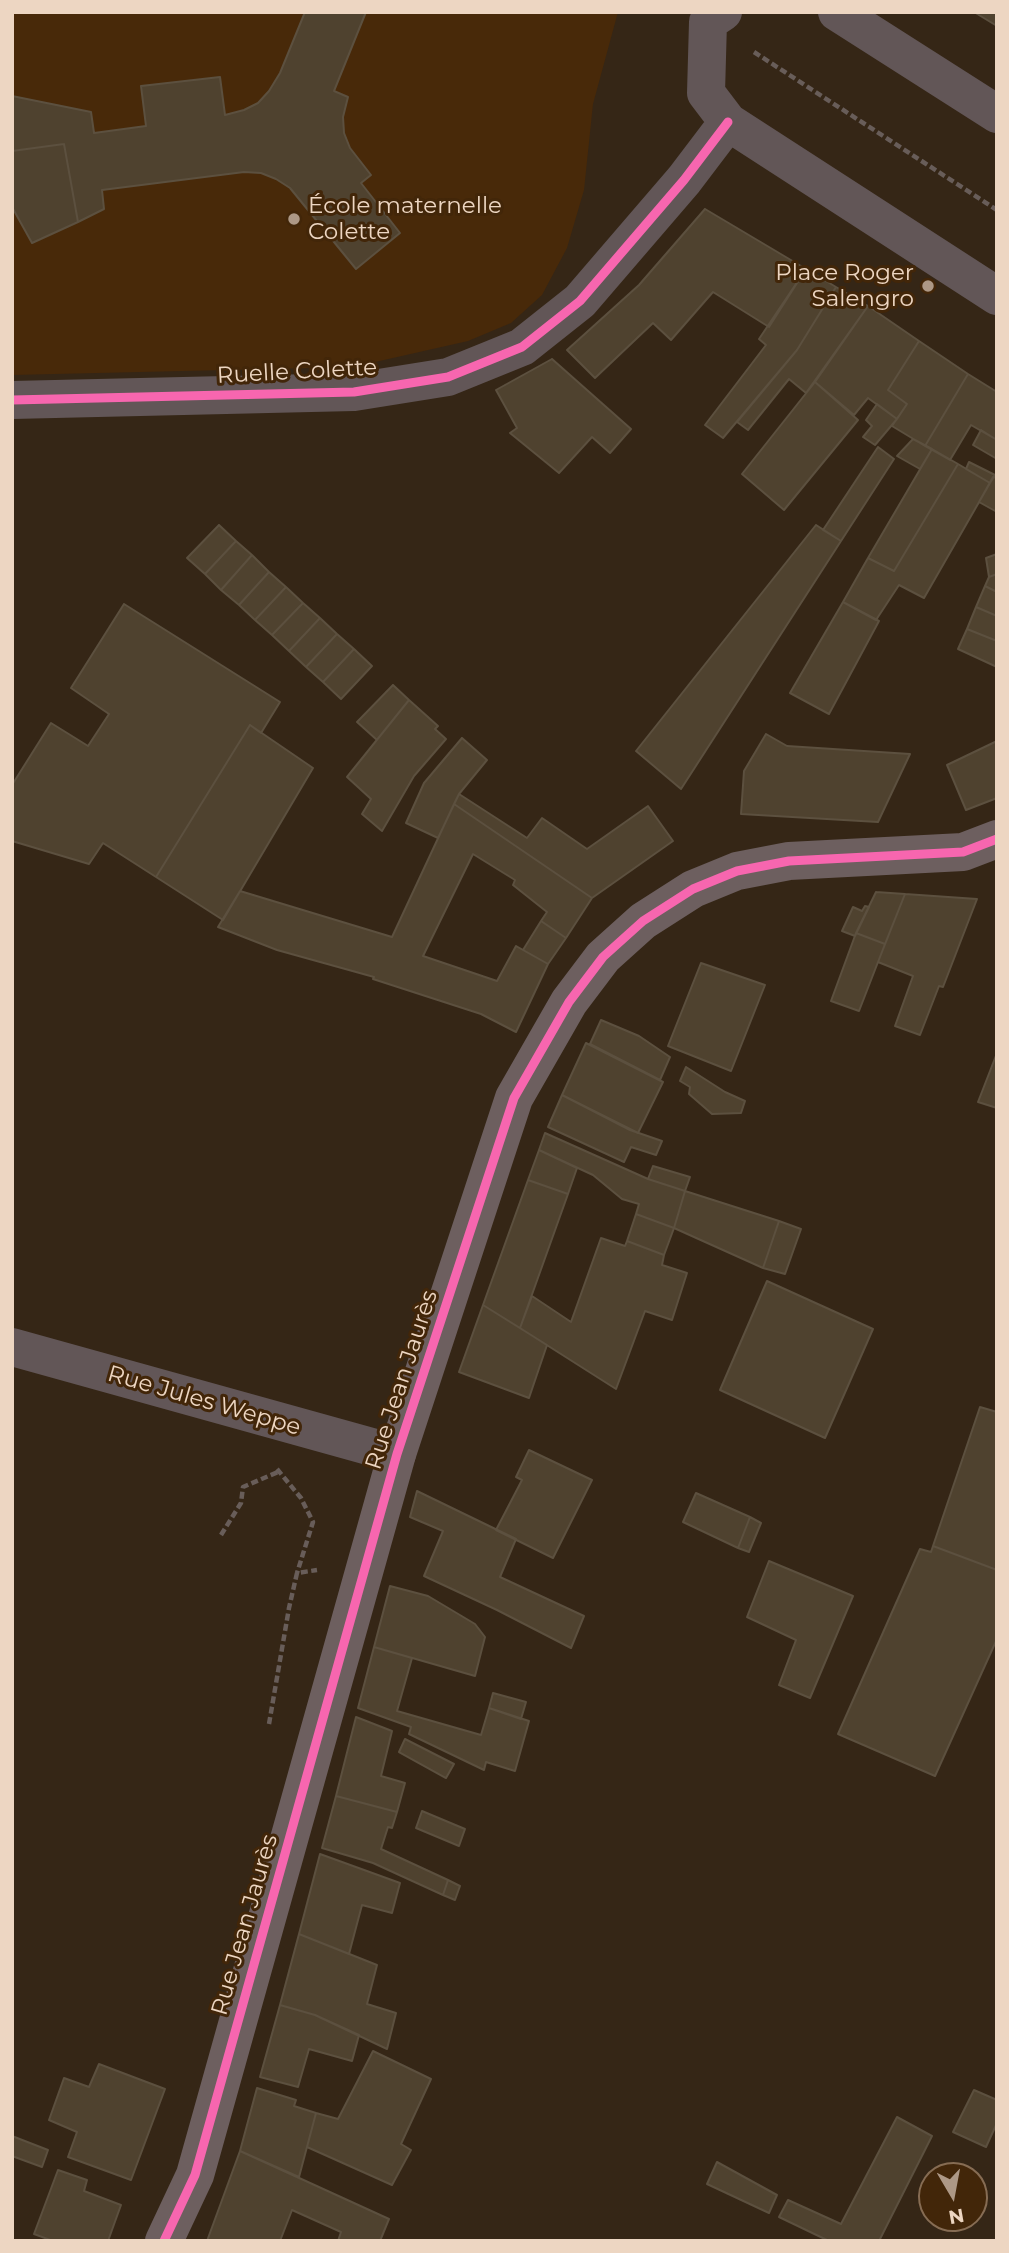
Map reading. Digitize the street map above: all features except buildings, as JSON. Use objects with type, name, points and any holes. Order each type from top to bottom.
[{"type":"street","points":[[837,12],[997,114]]},
{"type":"street","points":[[715,17],[706,93],[728,122],[997,296]]},
{"type":"street","name":"Ruelle Colette","points":[[12,400],[354,392],[448,377],[522,347],[579,301],[684,180],[728,122]]},
{"type":"street","name":"Rue Jean Jaurès","points":[[164,2241],[195,2175],[397,1454],[514,1098],[569,1002],[603,957],[643,921],[693,889],[737,871],[789,861],[963,852],[997,839]]},
{"type":"street","name":"Rue Jules Weppe","points":[[12,1347],[397,1454]]},
{"type":"path","points":[[715,17],[997,211]]},
{"type":"path","points":[[281,1423],[275,1452],[278,1472],[301,1497],[313,1522],[297,1573]]},
{"type":"path","points":[[221,1535],[241,1503],[243,1487],[278,1472]]},
{"type":"shaded area","name":"École maternelle Colette","points":[[12,12],[618,12],[593,104],[584,190],[567,248],[542,295],[511,323],[468,341],[353,367],[12,375]]},
{"type":"cycle path","points":[[12,400],[354,392],[448,377],[522,347],[580,301],[684,180],[728,122]]},
{"type":"cycle path","points":[[164,2241],[195,2175],[397,1454],[514,1098],[569,1002],[603,957],[643,921],[693,889],[737,871],[789,861],[963,852],[997,839]]},
{"type":"place","name":"École maternelle Colette","points":[[294,219]]},
{"type":"place","name":"Place Roger Salengro","points":[[928,286]]}]
